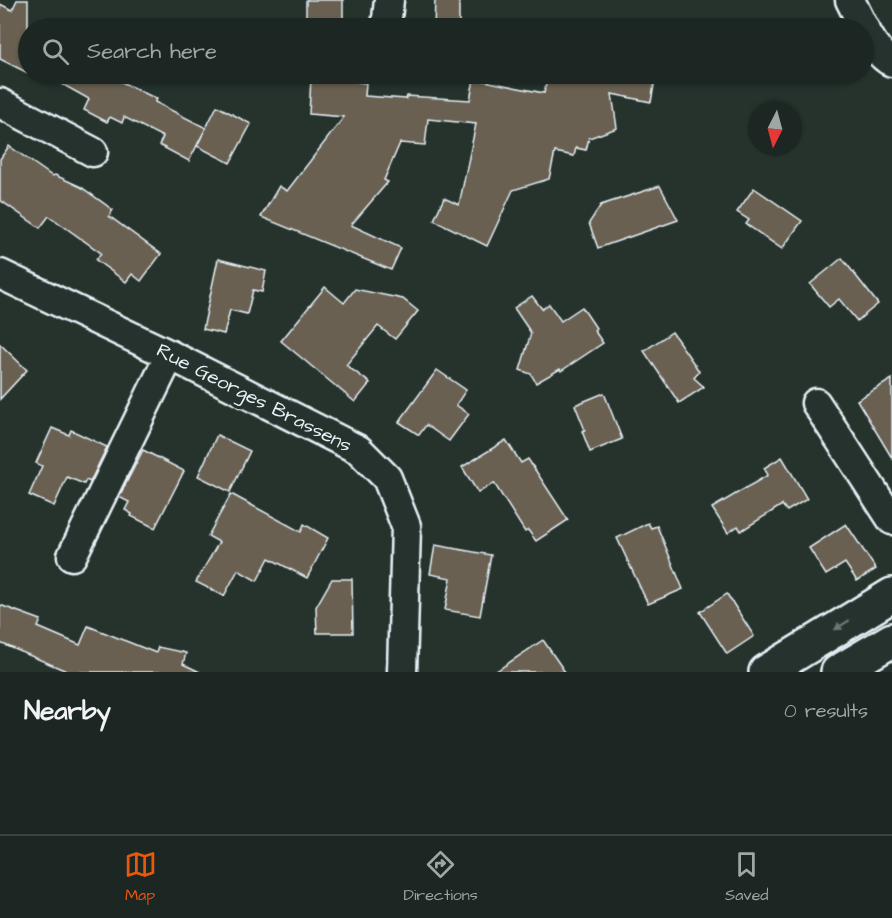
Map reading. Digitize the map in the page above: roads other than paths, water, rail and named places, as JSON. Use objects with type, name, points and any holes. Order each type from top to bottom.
[{"type":"highway","points":[[766,672],[892,595]]},
{"type":"highway","points":[[838,672],[892,640]]},
{"type":"street","points":[[387,18],[389,0]]},
{"type":"street","points":[[850,0],[860,18]]},
{"type":"street","points":[[874,44],[884,59],[892,62]]},
{"type":"street","points":[[0,103],[93,152]]},
{"type":"street","name":"Rue Georges Brassens","points":[[0,274],[170,355],[359,450],[387,478],[406,526],[402,672]]},
{"type":"street","points":[[72,556],[170,355]]},
{"type":"street","points":[[816,403],[892,520]]}]
